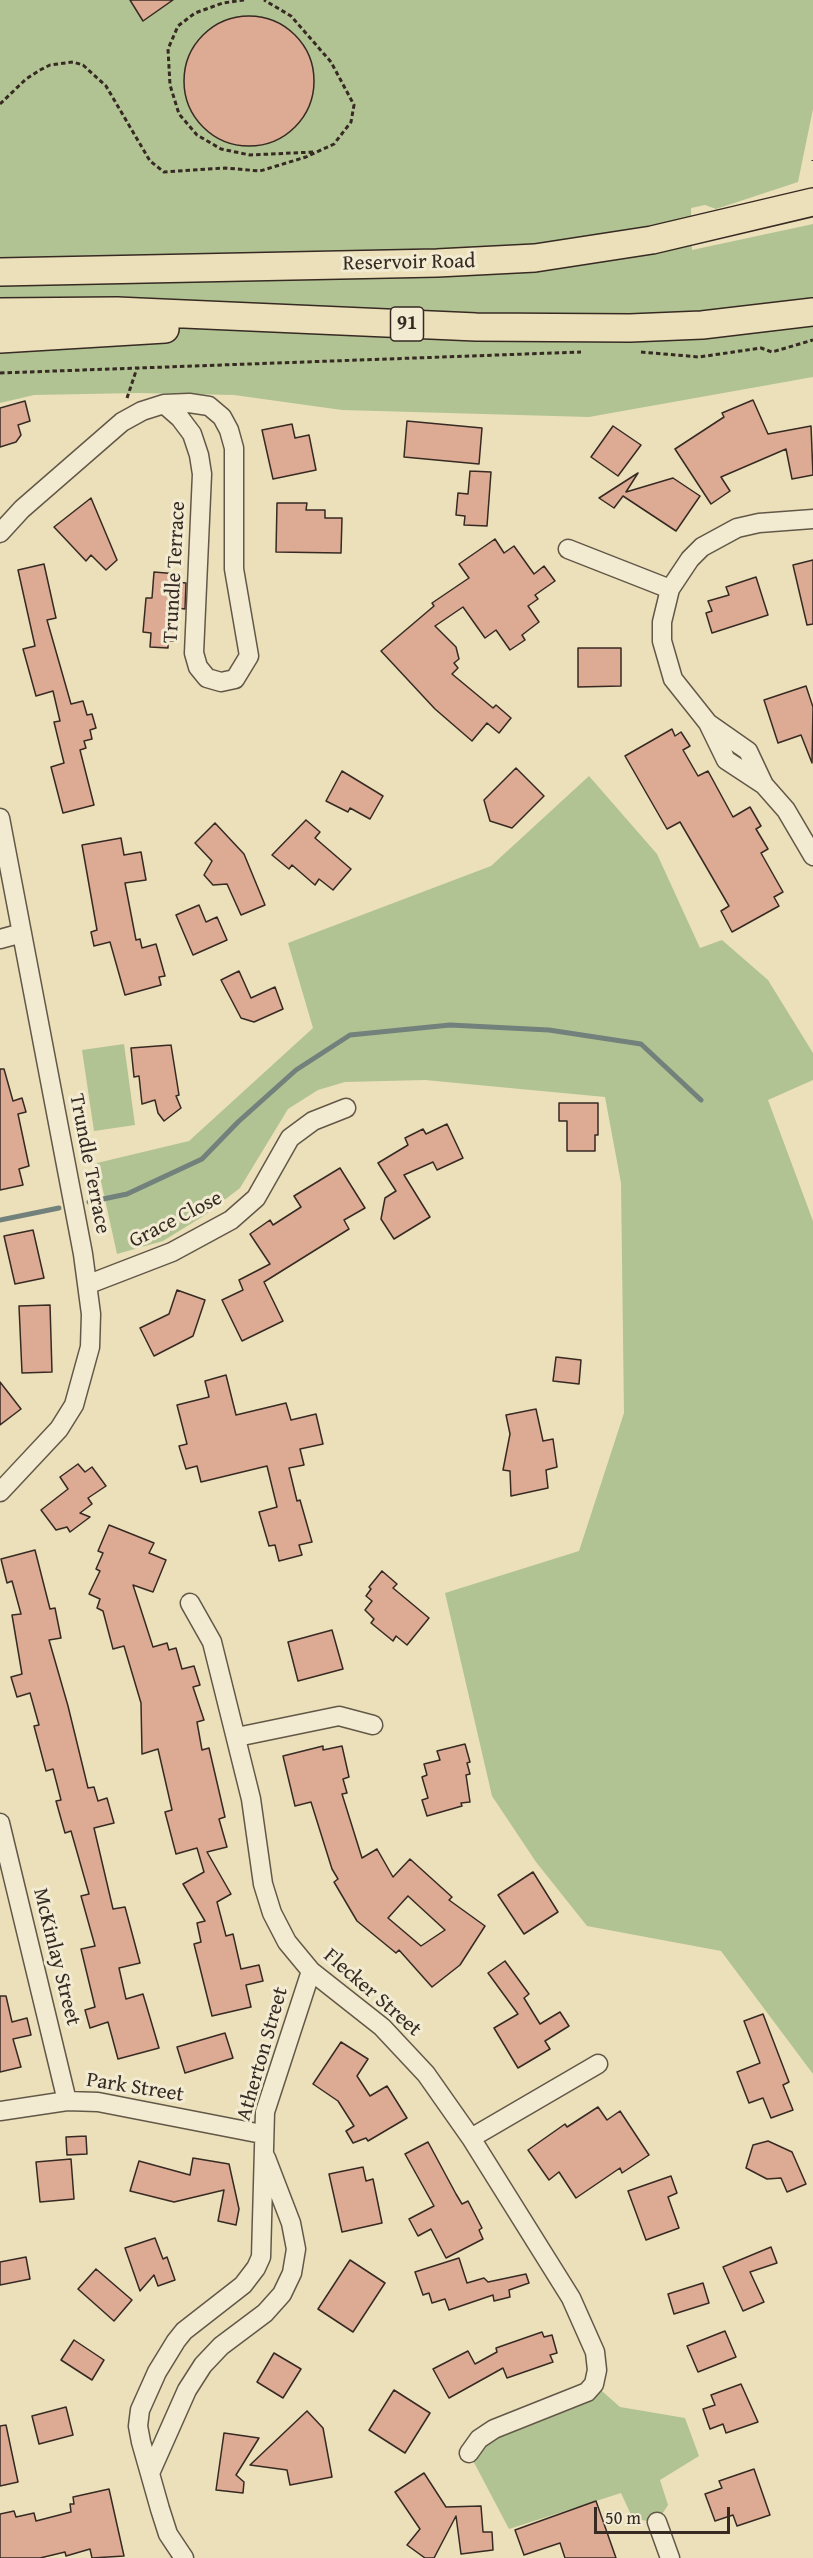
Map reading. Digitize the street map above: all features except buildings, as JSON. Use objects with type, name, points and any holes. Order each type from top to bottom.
[{"type":"main road","name":"Reservoir Road","points":[[0,272],[437,263],[535,258],[652,240],[813,202]]},
{"type":"main road","name":"91","points":[[0,312],[117,311],[476,327],[630,328],[702,325],[813,312]]},
{"type":"main road","points":[[0,339],[298,320]]},
{"type":"street","name":"Trundle Terrace","points":[[0,533],[64,471],[129,418],[164,404],[189,403],[209,406],[222,417],[234,448],[234,569],[249,656],[235,679],[221,682],[207,678],[198,667],[194,653],[202,474],[192,434],[180,418],[164,404]]},
{"type":"street","points":[[813,519],[759,523],[719,536],[690,559],[670,589],[662,622],[667,660],[673,679],[708,723],[748,751],[764,785],[786,810],[813,856]]},
{"type":"street","points":[[568,549],[670,589]]},
{"type":"street","name":"Trundle Terrace","points":[[0,818],[89,1284],[90,1347],[84,1376],[74,1405],[59,1429],[0,1492]]},
{"type":"street","points":[[0,939],[22,933]]},
{"type":"street","name":"Grace Close","points":[[89,1284],[172,1252],[231,1220],[256,1198],[290,1138],[313,1121],[346,1108]]},
{"type":"street","name":"Flecker Street","points":[[190,1603],[212,1642],[253,1809],[258,1860],[269,1903],[287,1942],[311,1971],[382,2027],[426,2074],[471,2138],[571,2298],[585,2324],[595,2352],[597,2370],[594,2385],[578,2397],[494,2429],[479,2439],[469,2452]]},
{"type":"street","points":[[237,1737],[339,1716],[373,1725]]},
{"type":"street","name":"McKinlay Street","points":[[0,1823],[67,2101]]},
{"type":"street","name":"Atherton Street","points":[[184,2558],[168,2534],[138,2426],[140,2410],[157,2372],[184,2331],[237,2291],[256,2268],[261,2257],[263,2143],[272,2089],[311,1971]]},
{"type":"street","points":[[471,2138],[598,2064]]},
{"type":"street","name":"Park Street","points":[[0,2111],[67,2101],[98,2102],[263,2143]]},
{"type":"street","name":"Atherton Street","points":[[151,2471],[187,2390],[203,2365],[221,2346],[265,2313],[282,2294],[292,2273],[296,2249],[291,2223],[263,2143]]},
{"type":"street","points":[[657,2522],[670,2558]]},
{"type":"path","points":[[244,0],[223,3],[195,13],[178,26],[168,49],[170,85],[179,114],[197,135],[221,149],[250,155],[316,152]]},
{"type":"path","points":[[0,104],[26,79],[45,67],[60,63],[78,63],[106,86],[150,161],[164,172],[225,168],[260,171],[316,152],[334,144],[346,129],[353,114],[354,105],[331,62],[291,16],[264,0]]},
{"type":"path","points":[[633,351],[699,357],[761,348],[771,352],[813,340]]},
{"type":"path","points":[[0,373],[588,352]]},
{"type":"path","points":[[129,418],[127,400],[137,368]]},
{"type":"green space","points":[[0,0],[813,0],[813,109],[798,182],[716,209],[705,205],[691,208],[692,250],[813,224],[813,377],[589,417],[342,410],[234,395],[138,393],[34,395],[0,403]]},
{"type":"green space","points":[[589,776],[657,854],[700,948],[722,940],[768,980],[813,1053],[813,1080],[768,1100],[813,1221],[813,2074],[721,1951],[587,1926],[536,1862],[492,1796],[445,1593],[579,1551],[624,1413],[621,1183],[605,1097],[425,1080],[345,1082],[318,1090],[288,1109],[240,1188],[205,1215],[163,1241],[117,1254],[97,1163],[189,1141],[313,1028],[288,943],[491,866]]},
{"type":"green space","points":[[124,1044],[135,1125],[94,1131],[82,1050]]},
{"type":"green space","points":[[594,2384],[620,2407],[685,2418],[699,2456],[660,2480],[668,2505],[657,2522],[633,2519],[621,2493],[509,2529],[469,2453]]},
{"type":"waterway","points":[[89,1202],[127,1194],[202,1159],[238,1122],[296,1070],[350,1035],[450,1025],[549,1030],[641,1044],[701,1100]]},
{"type":"waterway","points":[[0,1220],[59,1208]]}]
